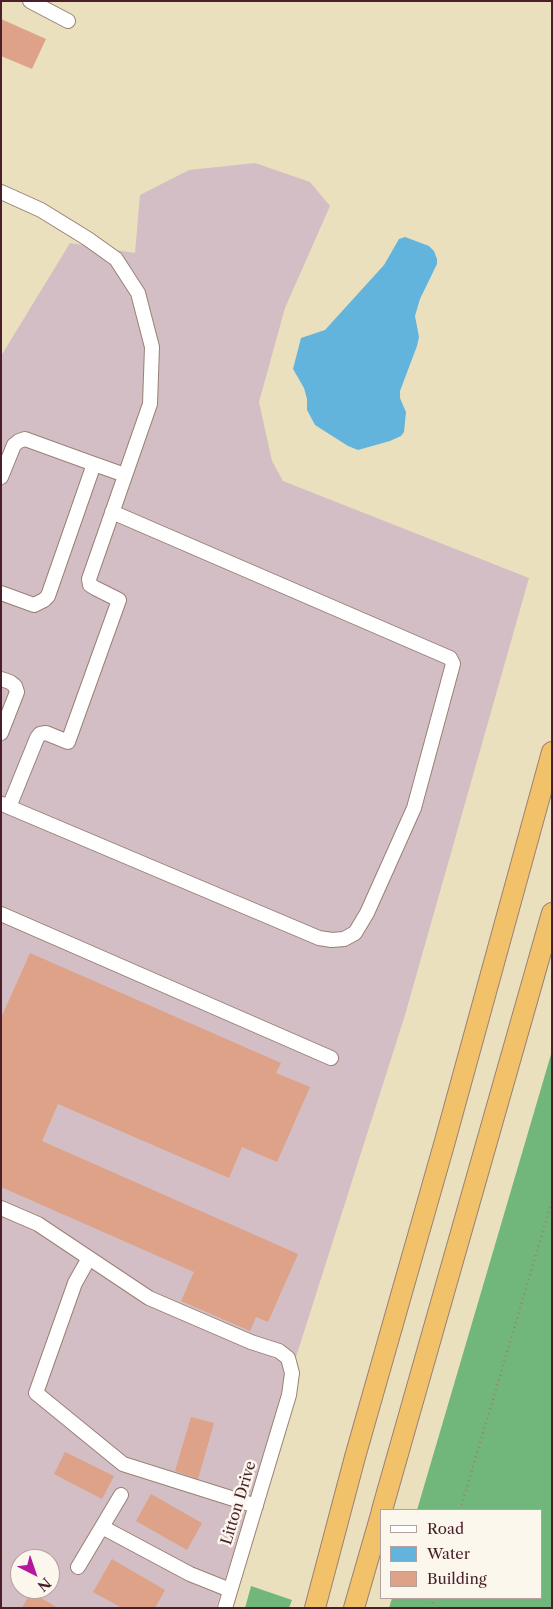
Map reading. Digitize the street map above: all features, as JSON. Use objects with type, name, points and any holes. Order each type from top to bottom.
[{"type":"highway","points":[[315,1608],[446,1141],[552,752]]},
{"type":"highway","points":[[383,1509],[552,913]]},
{"type":"highway","points":[[354,1608],[380,1518]]},
{"type":"street","points":[[30,1],[68,21]]},
{"type":"street","points":[[1,192],[41,210],[88,239],[116,260],[138,293],[152,347],[150,404],[112,512],[89,578],[90,584],[95,588],[119,600],[68,742],[46,733],[40,734],[5,805],[319,938],[344,939],[355,933],[414,808],[453,664],[450,658],[112,512]]},
{"type":"street","points":[[1,476],[14,445],[25,439],[125,475]]},
{"type":"street","points":[[1,593],[34,605],[48,596],[94,464]]},
{"type":"street","points":[[1,679],[15,686],[17,692],[1,733]]},
{"type":"street","points":[[1,914],[331,1058]]},
{"type":"street","name":"Litton Drive","points":[[1,1208],[38,1224],[149,1298],[251,1342],[282,1352],[288,1358],[292,1373],[285,1409],[225,1608]]},
{"type":"street","points":[[89,1258],[76,1282],[36,1393],[123,1464],[256,1506]]},
{"type":"street","points":[[78,1567],[121,1495]]},
{"type":"street","points":[[102,1528],[190,1574],[230,1590]]},
{"type":"path","points":[[460,1509],[552,1201]]},
{"type":"shaded area","points":[[255,163],[310,182],[330,206],[285,308],[259,402],[272,461],[283,481],[529,578],[405,1015],[216,1608],[1,1608],[1,356],[70,243],[135,253],[140,195],[189,170]]},
{"type":"green space","points":[[552,1051],[552,1608],[389,1608],[392,1599],[543,1599],[543,1509],[417,1509]]},
{"type":"green space","points":[[251,1586],[292,1600],[289,1608],[245,1608]]},
{"type":"water","points":[[405,237],[429,246],[434,251],[437,264],[420,299],[415,316],[419,337],[400,391],[400,398],[406,412],[404,432],[401,436],[390,441],[358,450],[348,446],[315,425],[307,410],[304,388],[293,369],[301,338],[325,330],[384,265],[399,239]]},
{"type":"building","points":[[1,19],[46,39],[32,69],[1,56]]},
{"type":"building","points":[[30,953],[281,1063],[276,1073],[310,1087],[277,1162],[242,1147],[229,1178],[58,1104],[42,1141],[298,1254],[268,1322],[256,1317],[250,1331],[181,1301],[194,1272],[1,1187],[1,1018]]},
{"type":"building","points":[[191,1417],[214,1423],[198,1479],[175,1471]]},
{"type":"building","points":[[65,1452],[114,1476],[102,1499],[54,1474]]},
{"type":"building","points":[[151,1494],[202,1523],[187,1550],[136,1521]]},
{"type":"building","points":[[112,1559],[165,1590],[155,1608],[122,1608],[93,1592]]},
{"type":"building","points":[[27,1599],[43,1599],[58,1608],[22,1608]]}]
